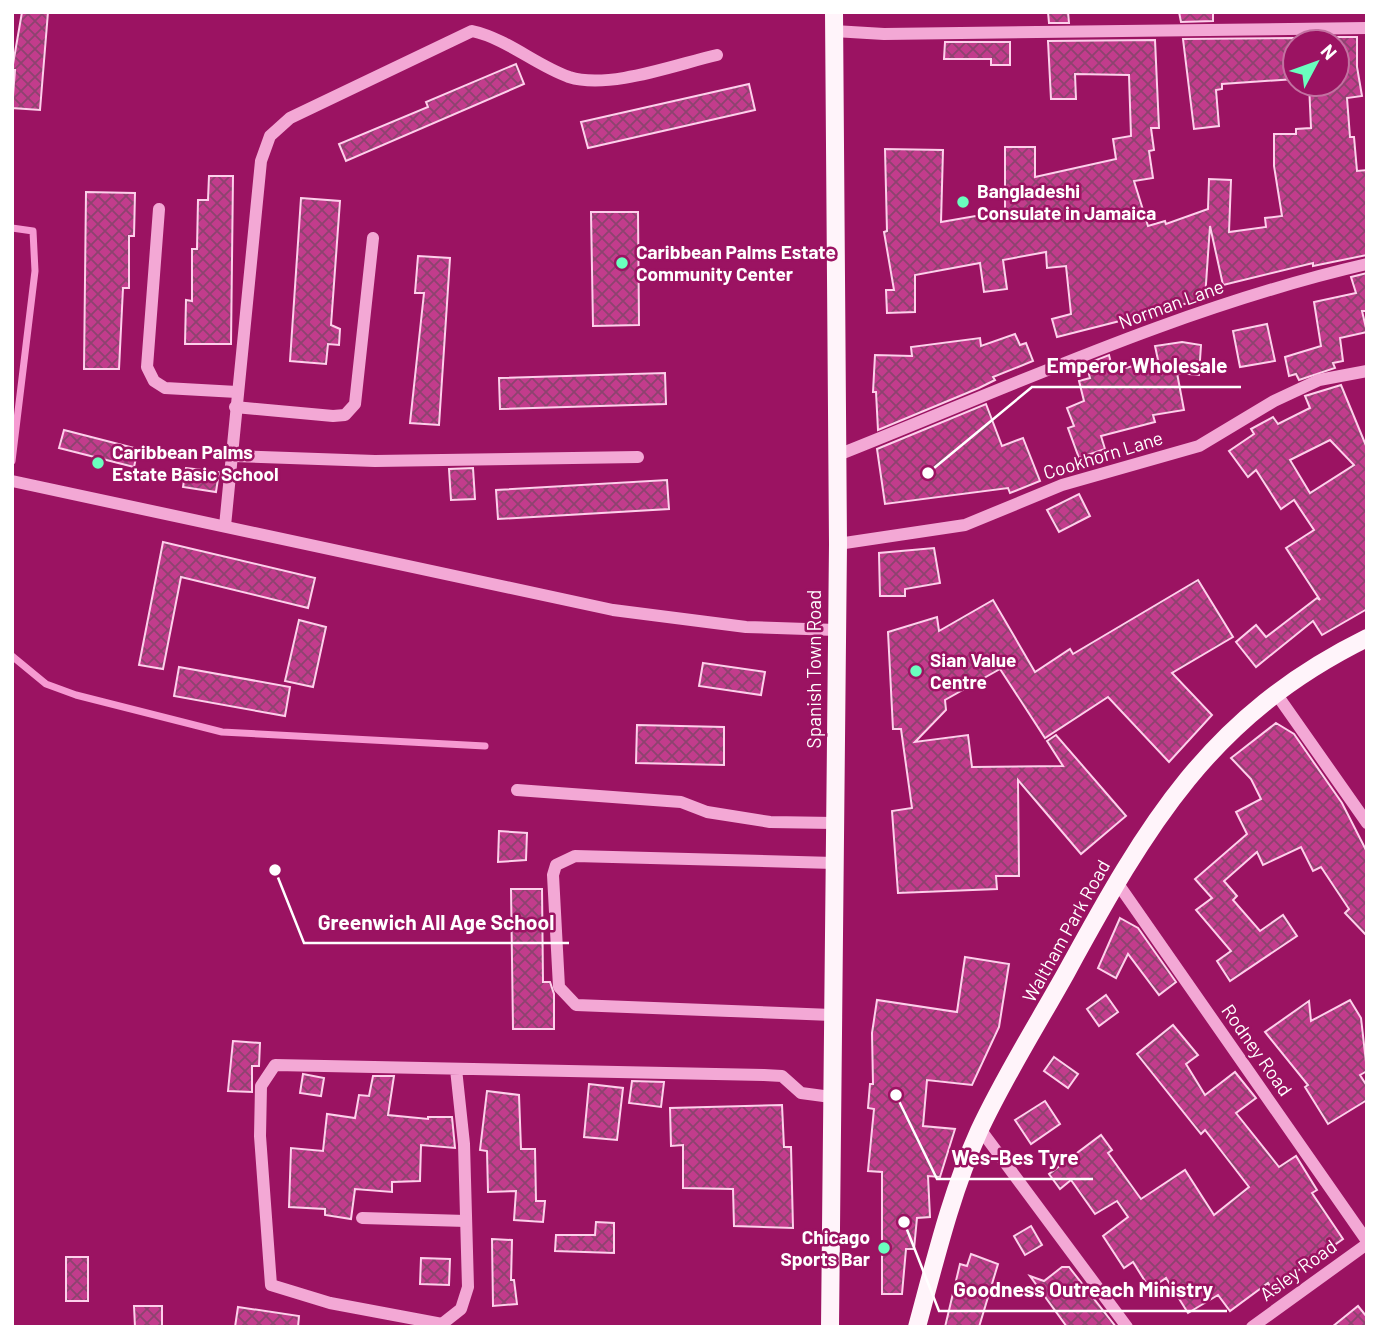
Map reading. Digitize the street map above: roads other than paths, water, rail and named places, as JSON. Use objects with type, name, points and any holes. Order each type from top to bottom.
[{"type":"main road","name":"Spanish Town Road","points":[[830,1327],[838,544],[834,12]]},
{"type":"main road","name":"Waltham Park Road","points":[[917,1327],[945,1226],[980,1129],[1116,881],[1163,808],[1185,779],[1221,741],[1275,692],[1367,638]]},
{"type":"street","points":[[834,31],[884,34],[1367,28]]},
{"type":"street","points":[[226,526],[234,456],[235,407],[261,161],[270,136],[290,118],[472,31],[491,35],[568,76],[587,81],[614,79],[717,55]]},
{"type":"street","points":[[159,209],[147,367],[155,381],[164,388],[237,392]]},
{"type":"street","points":[[235,407],[333,416],[345,415],[355,404],[373,238]]},
{"type":"street","name":"Norman Lane","points":[[838,455],[1194,314],[1301,279],[1367,264]]},
{"type":"street","name":"Cookhorn Lane","points":[[838,544],[965,525],[1062,485],[1199,446],[1274,401],[1319,380],[1367,371]]},
{"type":"street","points":[[234,456],[376,461],[638,457]]},
{"type":"street","points":[[12,481],[613,610],[746,627],[836,630]]},
{"type":"street","points":[[1275,692],[1367,823]]},
{"type":"street","points":[[517,790],[681,802],[706,813],[770,822],[834,823]]},
{"type":"street","points":[[832,1014],[576,1005],[559,987],[553,875],[556,865],[575,856],[834,863]]},
{"type":"street","name":"Rodney Road","points":[[1116,881],[1367,1243]]},
{"type":"street","points":[[456,1069],[464,1144],[468,1287],[461,1310],[442,1324],[330,1303],[271,1285],[260,1136],[261,1086],[268,1071],[275,1065],[288,1063],[782,1076],[801,1093],[831,1097]]},
{"type":"street","points":[[980,1129],[1127,1327]]},
{"type":"street","points":[[362,1218],[466,1221]]},
{"type":"street","name":"Asley Road","points":[[1252,1327],[1367,1243]]},
{"type":"waterway","points":[[12,228],[33,231],[35,271],[12,461]]},
{"type":"waterway","points":[[12,656],[46,684],[76,695],[222,732],[485,746]]},
{"type":"place","name":"Bangladeshi Consulate in Jamaica","points":[[963,202]]},
{"type":"place","name":"Caribbean Palms Estate Community Center","points":[[622,263]]},
{"type":"place","name":"Caribbean Palms Estate Basic School","points":[[98,463]]},
{"type":"place","name":"Emperor Wholesale","points":[[928,473]]},
{"type":"place","name":"Sian Value Centre","points":[[916,671]]},
{"type":"place","name":"Greenwich All Age School","points":[[275,870]]},
{"type":"place","name":"Wes-Bes Tyre","points":[[896,1095]]},
{"type":"place","name":"Goodness Outreach Ministry","points":[[904,1222]]},
{"type":"place","name":"Chicago Sports Bar","points":[[884,1248]]}]
